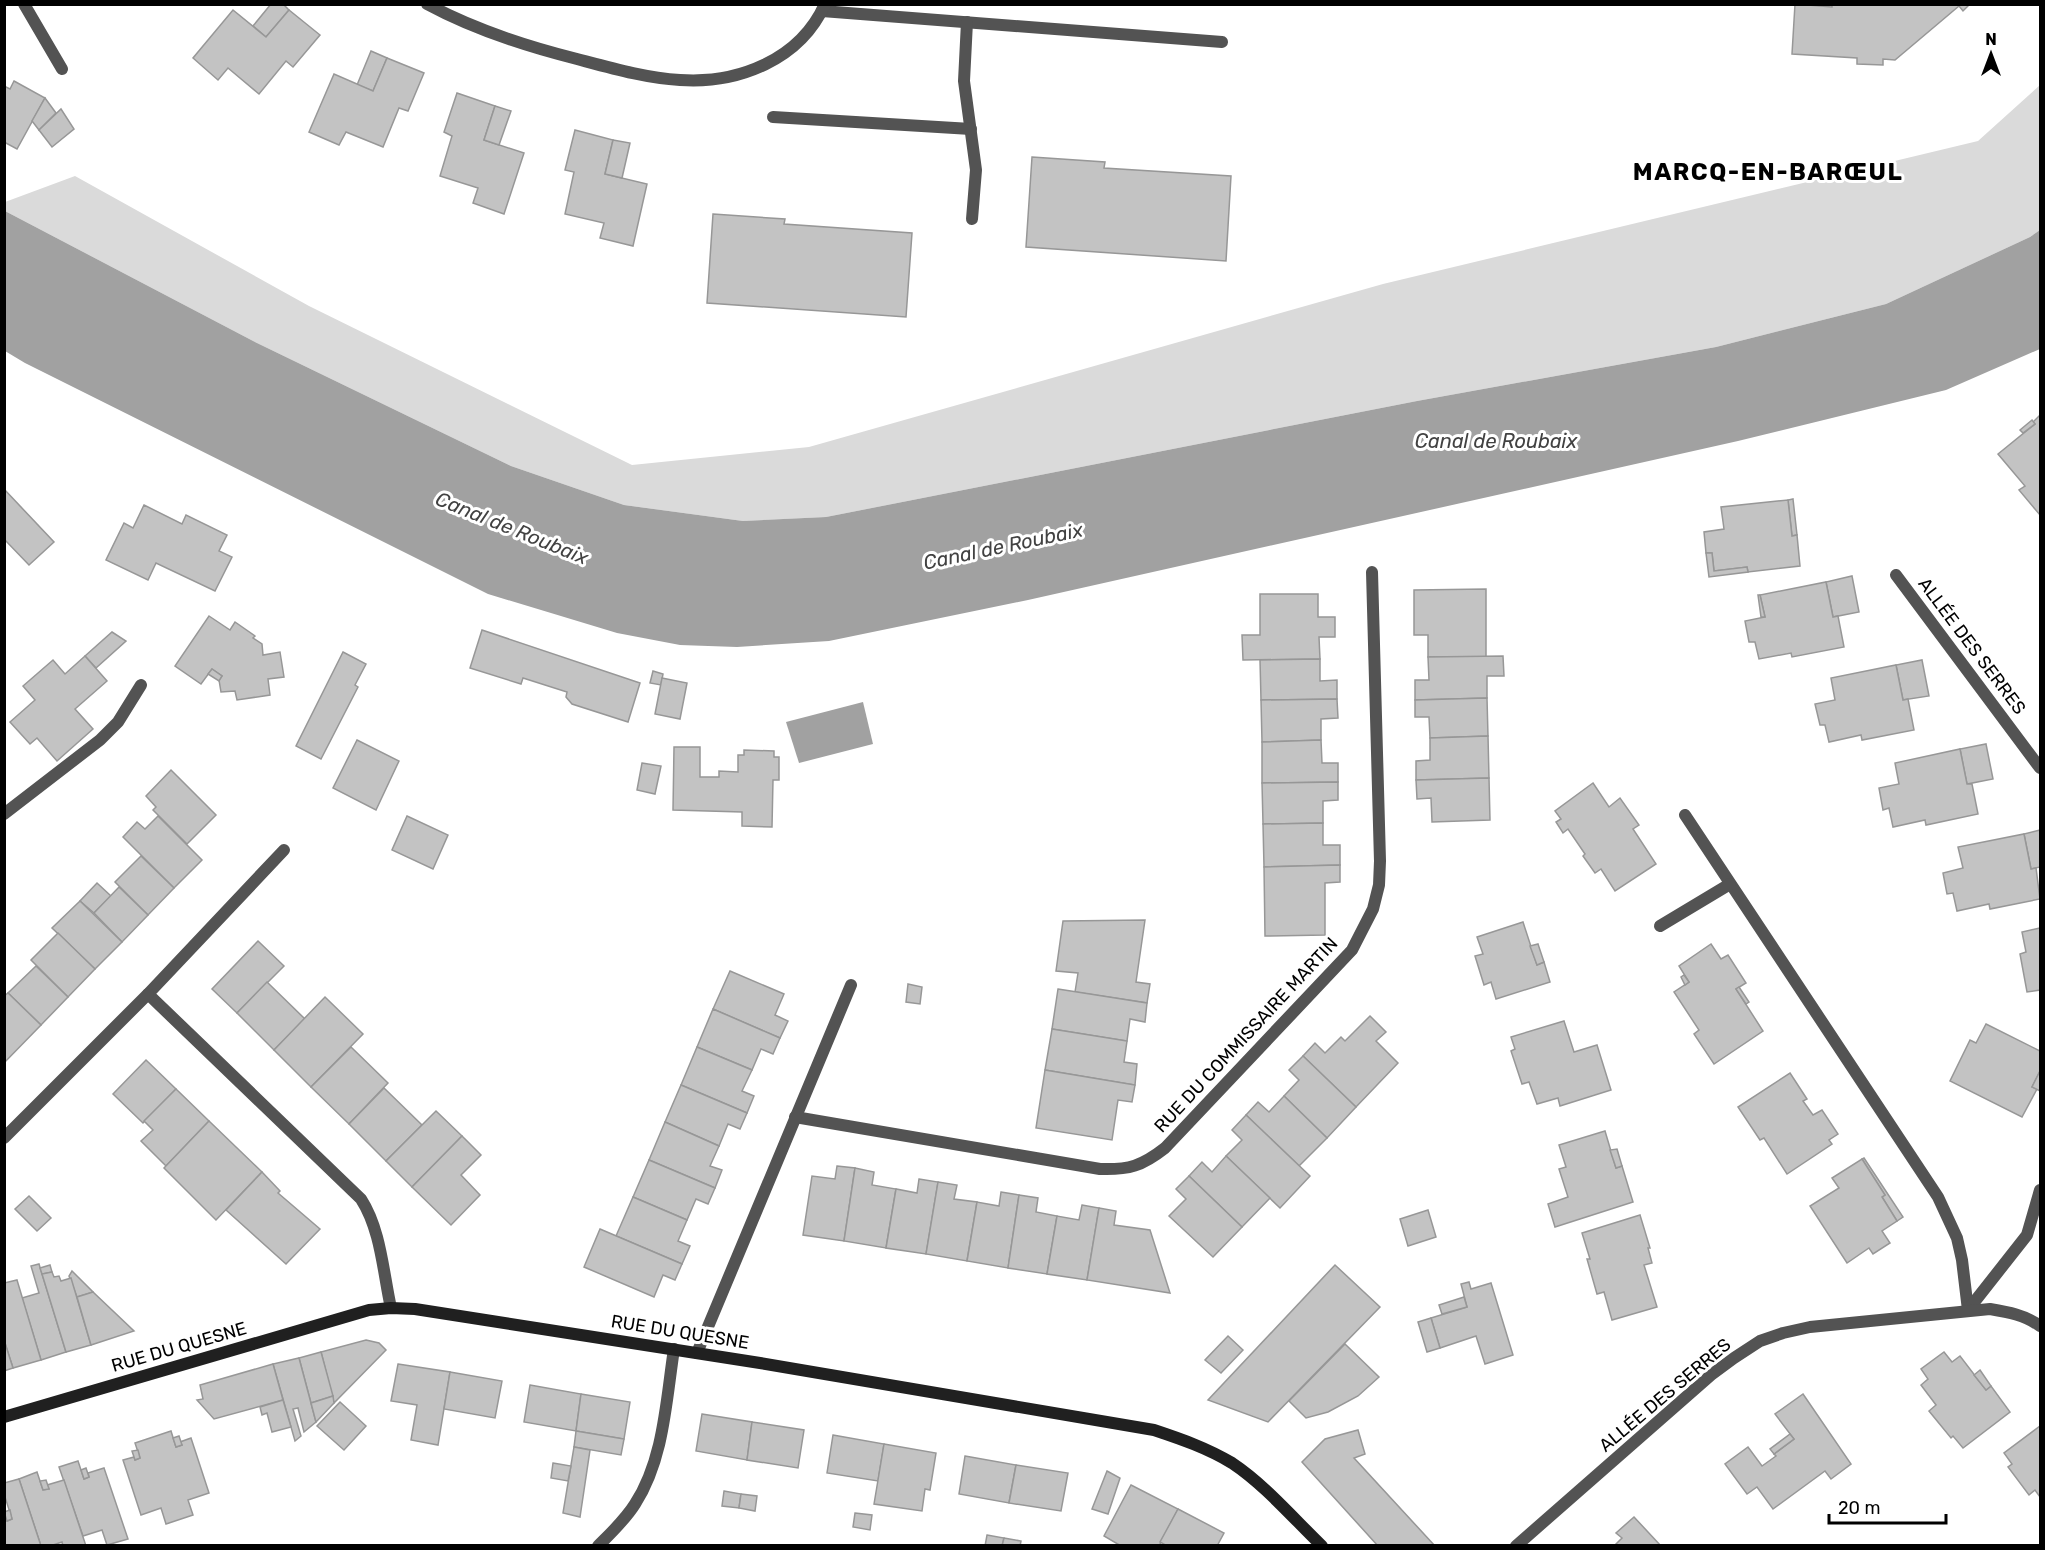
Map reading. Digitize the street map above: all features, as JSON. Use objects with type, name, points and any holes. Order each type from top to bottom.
[{"type":"street","points":[[24,4],[62,69]]},
{"type":"street","points":[[427,4],[502,38],[537,49],[610,68],[680,80],[706,80],[761,68],[784,56],[804,37],[823,8],[1222,42]]},
{"type":"street","points":[[967,22],[964,81],[976,170],[972,219]]},
{"type":"street","points":[[773,117],[971,129]]},
{"type":"street","name":"RUE DU COMMISSAIRE MARTIN","points":[[795,1117],[1100,1169],[1117,1170],[1134,1167],[1149,1161],[1164,1148],[1352,950],[1373,909],[1379,885],[1380,861],[1372,572]]},
{"type":"street","name":"ALLÉE DES SERRES","points":[[1896,575],[2040,768]]},
{"type":"street","points":[[4,814],[100,740],[118,722],[141,686]]},
{"type":"street","points":[[1685,815],[1938,1197],[1957,1238],[1968,1311]]},
{"type":"street","points":[[4,1138],[148,994],[284,850]]},
{"type":"street","points":[[1660,926],[1730,884]]},
{"type":"street","points":[[697,1353],[850,985]]},
{"type":"street","points":[[148,994],[361,1198],[370,1212],[375,1228],[391,1308]]},
{"type":"street","points":[[1968,1311],[2028,1234],[2040,1191]]},
{"type":"street","name":"RUE DU QUESNE","points":[[4,1417],[326,1322],[369,1311],[415,1308],[1128,1424],[1164,1433],[1209,1450],[1254,1479],[1322,1545]]},
{"type":"street","name":"ALLÉE DES SERRES","points":[[1516,1545],[1711,1375],[1760,1341],[1810,1327],[1990,1309],[2011,1312],[2031,1319],[2040,1326]]},
{"type":"street","points":[[598,1545],[621,1523],[635,1505],[648,1481],[662,1430],[674,1349]]},
{"type":"shaded area","points":[[2040,85],[2040,230],[2030,237],[1886,304],[1716,347],[1417,401],[826,517],[743,521],[624,505],[511,466],[257,343],[5,211],[5,202],[75,176],[309,306],[632,465],[809,447],[1383,284],[1978,141]]},
{"type":"water","name":"Canal de Roubaix","points":[[5,211],[257,343],[511,466],[624,505],[743,521],[826,517],[1417,401],[1716,347],[1886,304],[2030,237],[2040,230],[2040,349],[1946,390],[1738,441],[1028,600],[829,641],[737,647],[680,645],[617,633],[488,594],[5,351]]},
{"type":"water","points":[[863,702],[873,744],[799,763],[786,722]]},
{"type":"building","points":[[271,4],[283,4],[289,10],[266,37],[253,26]]},
{"type":"building","points":[[1795,4],[1832,7],[1832,4],[1970,4],[1963,11],[1959,6],[1895,60],[1883,59],[1883,65],[1857,64],[1857,58],[1792,54]]},
{"type":"building","points":[[233,10],[266,37],[289,10],[320,35],[293,67],[286,61],[259,94],[228,68],[218,80],[193,58]]},
{"type":"building","points":[[371,51],[387,58],[373,91],[357,85]]},
{"type":"building","points":[[387,58],[424,73],[408,111],[399,108],[383,147],[346,132],[339,145],[309,132],[334,74],[373,91]]},
{"type":"building","points":[[14,81],[45,98],[17,149],[4,142],[4,86],[10,89]]},
{"type":"building","points":[[457,93],[495,106],[484,140],[524,153],[504,214],[473,203],[478,188],[440,176],[452,136],[444,132]]},
{"type":"building","points":[[45,98],[56,113],[39,130],[32,121]]},
{"type":"building","points":[[495,106],[511,111],[499,145],[484,140]]},
{"type":"building","points":[[61,109],[74,129],[52,147],[39,130]]},
{"type":"building","points":[[575,130],[613,140],[605,174],[647,184],[633,246],[600,238],[604,223],[565,214],[574,172],[565,170]]},
{"type":"building","points":[[613,140],[630,143],[622,178],[605,174]]},
{"type":"building","points":[[1032,157],[1105,162],[1104,168],[1231,176],[1226,261],[1026,247]]},
{"type":"building","points":[[713,214],[785,219],[784,224],[912,233],[906,317],[707,303]]},
{"type":"building","points":[[2040,415],[2040,515],[2019,490],[2025,486],[1998,454],[2035,424],[2033,422]]},
{"type":"building","points":[[2032,420],[2035,424],[2023,433],[2020,430]]},
{"type":"building","points":[[4,489],[54,542],[29,565],[4,539]]},
{"type":"building","points":[[1793,499],[1797,535],[1792,536],[1788,500]]},
{"type":"building","points":[[1788,500],[1792,536],[1797,535],[1800,566],[1748,572],[1747,567],[1714,571],[1712,553],[1706,553],[1704,532],[1724,529],[1721,507]]},
{"type":"building","points":[[144,505],[182,524],[186,515],[227,535],[219,551],[232,557],[215,591],[156,563],[148,580],[106,560],[124,523],[133,528]]},
{"type":"building","points":[[1706,553],[1712,553],[1714,571],[1747,567],[1748,572],[1709,577]]},
{"type":"building","points":[[1852,576],[1859,612],[1833,617],[1826,582]]},
{"type":"building","points":[[1826,582],[1833,617],[1838,616],[1844,647],[1792,657],[1791,653],[1759,659],[1755,642],[1749,642],[1745,621],[1765,617],[1760,595]]},
{"type":"building","points":[[1486,589],[1486,657],[1428,657],[1428,635],[1414,635],[1414,590]]},
{"type":"building","points":[[1260,594],[1318,594],[1318,617],[1335,617],[1335,637],[1319,637],[1320,659],[1243,660],[1242,635],[1260,635]]},
{"type":"building","points":[[1758,595],[1760,595],[1765,617],[1761,617]]},
{"type":"building","points":[[209,616],[230,630],[235,622],[255,636],[253,638],[262,644],[263,655],[280,652],[284,677],[268,679],[270,695],[237,700],[235,691],[221,692],[219,680],[222,676],[212,669],[201,684],[175,666]]},
{"type":"building","points":[[482,630],[640,683],[628,722],[572,704],[566,697],[567,692],[523,678],[521,684],[470,668]]},
{"type":"building","points":[[112,632],[126,641],[96,668],[85,656]]},
{"type":"building","points":[[343,652],[366,664],[355,685],[358,687],[321,759],[296,746]]},
{"type":"building","points":[[85,656],[107,681],[75,709],[93,729],[57,761],[37,738],[30,744],[10,722],[35,700],[23,686],[53,660],[65,674]]},
{"type":"building","points":[[1503,656],[1504,676],[1487,676],[1487,698],[1415,700],[1415,680],[1429,680],[1428,657]]},
{"type":"building","points":[[1320,659],[1320,681],[1337,680],[1337,699],[1261,700],[1260,660]]},
{"type":"building","points":[[1922,660],[1929,696],[1903,700],[1896,665]]},
{"type":"building","points":[[1896,665],[1903,700],[1908,699],[1914,730],[1862,740],[1861,735],[1829,742],[1825,725],[1820,725],[1815,704],[1835,700],[1831,678]]},
{"type":"building","points":[[212,669],[222,676],[219,681],[208,674]]},
{"type":"building","points":[[653,671],[663,674],[661,685],[650,683]]},
{"type":"building","points":[[662,678],[687,683],[680,719],[655,714]]},
{"type":"building","points":[[1487,698],[1488,736],[1430,738],[1429,717],[1415,717],[1415,700]]},
{"type":"building","points":[[1337,699],[1338,718],[1321,719],[1321,740],[1262,742],[1261,700]]},
{"type":"building","points":[[1488,736],[1489,778],[1416,780],[1416,761],[1430,760],[1430,738]]},
{"type":"building","points":[[357,740],[399,761],[376,810],[333,788]]},
{"type":"building","points":[[1321,740],[1322,763],[1338,763],[1338,782],[1262,783],[1262,742]]},
{"type":"building","points":[[1986,744],[1993,779],[1967,784],[1960,749]]},
{"type":"building","points":[[674,747],[700,747],[700,777],[719,777],[719,771],[738,772],[738,755],[744,755],[744,750],[774,751],[774,757],[779,757],[779,780],[773,780],[772,827],[742,826],[742,812],[673,810]]},
{"type":"building","points":[[1960,749],[1967,784],[1972,784],[1978,814],[1926,825],[1925,820],[1893,827],[1889,808],[1883,810],[1879,788],[1899,784],[1895,763]]},
{"type":"building","points":[[642,763],[661,766],[655,794],[637,790]]},
{"type":"building","points":[[171,770],[216,815],[187,844],[153,810],[156,807],[146,796]]},
{"type":"building","points":[[1489,778],[1490,820],[1432,822],[1431,798],[1417,799],[1416,780]]},
{"type":"building","points":[[1338,782],[1338,800],[1323,801],[1323,823],[1263,824],[1262,783]]},
{"type":"building","points":[[1593,783],[1609,807],[1620,798],[1639,825],[1633,829],[1656,864],[1615,891],[1601,869],[1595,873],[1568,829],[1563,833],[1556,822],[1561,819],[1555,811]]},
{"type":"building","points":[[158,816],[202,860],[174,888],[123,837],[137,822],[145,829]]},
{"type":"building","points":[[407,816],[448,835],[433,869],[392,850]]},
{"type":"building","points":[[1323,823],[1323,845],[1340,845],[1340,865],[1264,867],[1263,824]]},
{"type":"building","points":[[2040,830],[2040,867],[2031,869],[2024,834]]},
{"type":"building","points":[[2024,834],[2031,869],[2036,868],[2040,899],[1990,909],[1989,904],[1957,911],[1953,893],[1947,894],[1943,873],[1963,868],[1958,847]]},
{"type":"building","points":[[141,856],[174,888],[148,915],[115,882]]},
{"type":"building","points":[[1340,865],[1340,882],[1325,883],[1325,935],[1265,936],[1264,867]]},
{"type":"building","points":[[97,883],[111,896],[94,913],[80,901]]},
{"type":"building","points":[[119,887],[148,915],[122,942],[94,913]]},
{"type":"building","points":[[80,901],[122,942],[95,969],[52,928]]},
{"type":"building","points":[[1145,920],[1136,982],[1150,984],[1147,1003],[1075,992],[1078,973],[1056,971],[1063,921]]},
{"type":"building","points":[[1523,922],[1537,965],[1544,962],[1550,982],[1496,999],[1491,982],[1484,985],[1475,956],[1483,954],[1477,937]]},
{"type":"building","points":[[2040,928],[2040,990],[2027,992],[2020,954],[2026,952],[2022,932]]},
{"type":"building","points":[[58,933],[95,969],[68,997],[31,960]]},
{"type":"building","points":[[258,941],[284,966],[237,1013],[212,989]]},
{"type":"building","points":[[1538,944],[1544,962],[1537,965],[1530,946]]},
{"type":"building","points":[[1711,944],[1721,959],[1728,955],[1746,983],[1736,989],[1763,1031],[1714,1064],[1694,1034],[1699,1030],[1674,992],[1689,982],[1679,966]]},
{"type":"building","points":[[36,966],[68,997],[41,1025],[8,993]]},
{"type":"building","points":[[730,971],[784,994],[775,1015],[788,1021],[780,1038],[713,1009]]},
{"type":"building","points":[[1684,975],[1689,982],[1685,985],[1681,977]]},
{"type":"building","points":[[267,982],[305,1019],[274,1050],[237,1013]]},
{"type":"building","points":[[908,984],[922,987],[920,1004],[906,1002]]},
{"type":"building","points":[[1739,987],[1749,1002],[1746,1004],[1736,989]]},
{"type":"building","points":[[1058,989],[1147,1003],[1145,1022],[1130,1019],[1127,1041],[1052,1029]]},
{"type":"building","points":[[8,993],[41,1025],[4,1063],[4,996]]},
{"type":"building","points":[[325,997],[363,1034],[311,1087],[274,1050]]},
{"type":"building","points":[[713,1009],[780,1038],[773,1054],[761,1049],[752,1070],[697,1047]]},
{"type":"building","points":[[1370,1016],[1386,1032],[1376,1041],[1398,1063],[1356,1107],[1303,1056],[1315,1043],[1325,1053],[1341,1037],[1345,1041]]},
{"type":"building","points":[[1564,1021],[1574,1052],[1597,1045],[1611,1090],[1560,1106],[1558,1098],[1537,1104],[1529,1082],[1522,1084],[1511,1051],[1515,1049],[1511,1037]]},
{"type":"building","points":[[1986,1024],[2040,1051],[2040,1071],[2032,1087],[2037,1089],[2022,1117],[1950,1081],[1970,1040],[1976,1043]]},
{"type":"building","points":[[1052,1029],[1127,1041],[1124,1062],[1137,1064],[1135,1085],[1045,1070]]},
{"type":"building","points":[[351,1047],[388,1083],[349,1124],[311,1087]]},
{"type":"building","points":[[697,1047],[752,1070],[742,1091],[754,1096],[747,1113],[681,1085]]},
{"type":"building","points":[[1303,1056],[1356,1107],[1327,1138],[1284,1096],[1299,1080],[1289,1070]]},
{"type":"building","points":[[146,1060],[176,1089],[143,1123],[113,1094]]},
{"type":"building","points":[[1045,1070],[1135,1085],[1132,1102],[1118,1100],[1112,1140],[1036,1128]]},
{"type":"building","points":[[2040,1071],[2040,1091],[2032,1087]]},
{"type":"building","points":[[1790,1073],[1807,1099],[1803,1101],[1813,1115],[1822,1110],[1838,1134],[1829,1140],[1832,1144],[1787,1174],[1764,1138],[1760,1140],[1738,1107]]},
{"type":"building","points":[[681,1085],[747,1113],[740,1129],[728,1124],[719,1146],[665,1122]]},
{"type":"building","points":[[384,1088],[422,1125],[386,1161],[349,1124]]},
{"type":"building","points":[[176,1089],[209,1121],[166,1166],[141,1141],[153,1130],[144,1121]]},
{"type":"building","points":[[1284,1096],[1327,1138],[1299,1166],[1246,1115],[1258,1102],[1269,1112]]},
{"type":"building","points":[[436,1111],[462,1136],[412,1187],[386,1161]]},
{"type":"building","points":[[1246,1115],[1310,1176],[1280,1208],[1226,1156],[1242,1140],[1232,1130]]},
{"type":"building","points":[[209,1121],[262,1172],[216,1220],[164,1168]]},
{"type":"building","points":[[665,1122],[719,1146],[710,1166],[722,1170],[715,1188],[649,1160]]},
{"type":"building","points":[[1605,1131],[1616,1168],[1622,1166],[1633,1202],[1555,1227],[1548,1204],[1568,1197],[1559,1169],[1566,1167],[1559,1145]]},
{"type":"building","points":[[462,1136],[481,1155],[461,1175],[480,1195],[451,1225],[412,1187]]},
{"type":"building","points":[[1617,1149],[1622,1166],[1616,1168],[1610,1150]]},
{"type":"building","points":[[1226,1156],[1270,1198],[1242,1227],[1189,1176],[1202,1162],[1212,1172]]},
{"type":"building","points":[[1864,1158],[1903,1217],[1897,1221],[1882,1197],[1885,1195],[1862,1159]]},
{"type":"building","points":[[1862,1159],[1885,1195],[1882,1197],[1897,1221],[1882,1231],[1890,1243],[1873,1254],[1869,1248],[1847,1263],[1810,1206],[1839,1188],[1832,1178]]},
{"type":"building","points":[[649,1160],[715,1188],[708,1204],[696,1199],[687,1220],[633,1197]]},
{"type":"building","points":[[837,1166],[855,1168],[844,1241],[803,1235],[812,1176],[835,1179]]},
{"type":"building","points":[[855,1168],[874,1172],[872,1185],[896,1189],[886,1248],[844,1241]]},
{"type":"building","points":[[262,1172],[280,1191],[278,1193],[320,1229],[286,1264],[226,1210]]},
{"type":"building","points":[[1189,1176],[1242,1227],[1213,1257],[1169,1216],[1186,1199],[1176,1189]]},
{"type":"building","points":[[919,1179],[938,1182],[926,1254],[886,1248],[896,1189],[917,1193]]},
{"type":"building","points":[[938,1182],[957,1185],[954,1199],[977,1202],[967,1261],[926,1254]]},
{"type":"building","points":[[1001,1192],[1019,1195],[1008,1268],[967,1261],[977,1202],[999,1206]]},
{"type":"building","points":[[1019,1195],[1038,1198],[1036,1212],[1057,1216],[1047,1274],[1008,1268]]},
{"type":"building","points":[[29,1196],[51,1218],[37,1231],[15,1209]]},
{"type":"building","points":[[633,1197],[687,1220],[678,1241],[690,1246],[682,1264],[616,1236]]},
{"type":"building","points":[[1082,1205],[1099,1208],[1087,1280],[1047,1274],[1057,1216],[1079,1220]]},
{"type":"building","points":[[1099,1208],[1116,1211],[1114,1225],[1150,1230],[1170,1293],[1087,1280]]},
{"type":"building","points":[[1428,1210],[1436,1237],[1408,1246],[1400,1219]]},
{"type":"building","points":[[1640,1215],[1652,1263],[1644,1265],[1657,1307],[1612,1320],[1604,1292],[1597,1294],[1582,1233]]},
{"type":"building","points":[[600,1229],[682,1264],[675,1280],[663,1275],[654,1297],[584,1267]]},
{"type":"building","points":[[39,1264],[66,1352],[41,1360],[22,1298],[39,1293],[31,1266]]},
{"type":"building","points":[[50,1265],[52,1272],[42,1274],[40,1268]]},
{"type":"building","points":[[1335,1265],[1380,1307],[1268,1422],[1208,1400]]},
{"type":"building","points":[[72,1271],[93,1292],[77,1297],[69,1276]]},
{"type":"building","points":[[52,1272],[54,1277],[59,1276],[61,1281],[71,1278],[91,1345],[66,1352],[42,1274]]},
{"type":"building","points":[[17,1280],[41,1360],[13,1368],[4,1340],[4,1283]]},
{"type":"building","points":[[1469,1282],[1471,1289],[1491,1283],[1513,1355],[1485,1364],[1476,1336],[1440,1348],[1431,1318],[1467,1307],[1461,1284]]},
{"type":"building","points":[[93,1292],[134,1331],[91,1345],[77,1297]]},
{"type":"building","points":[[1464,1297],[1467,1307],[1442,1314],[1439,1305]]},
{"type":"building","points":[[1431,1318],[1440,1348],[1427,1352],[1418,1322]]},
{"type":"building","points":[[1228,1336],[1243,1350],[1221,1373],[1205,1360]]},
{"type":"building","points":[[4,1340],[13,1368],[4,1371]]},
{"type":"building","points":[[366,1340],[379,1343],[386,1350],[334,1403],[321,1352]]},
{"type":"building","points":[[1345,1344],[1379,1377],[1358,1396],[1328,1412],[1306,1418],[1289,1401]]},
{"type":"building","points":[[321,1352],[333,1396],[311,1403],[299,1358]]},
{"type":"building","points":[[1944,1352],[1952,1362],[1960,1356],[1986,1390],[1991,1386],[2010,1412],[1963,1448],[1953,1436],[1951,1438],[1929,1411],[1936,1405],[1921,1385],[1928,1379],[1921,1369]]},
{"type":"building","points":[[299,1358],[316,1422],[304,1432],[298,1408],[293,1409],[301,1436],[295,1441],[273,1364]]},
{"type":"building","points":[[273,1364],[283,1400],[214,1419],[197,1400],[203,1399],[200,1385]]},
{"type":"building","points":[[398,1364],[450,1372],[438,1445],[411,1440],[417,1405],[391,1401]]},
{"type":"building","points":[[1980,1370],[1991,1386],[1986,1390],[1974,1375]]},
{"type":"building","points":[[450,1372],[502,1381],[495,1418],[444,1409]]},
{"type":"building","points":[[530,1385],[581,1394],[576,1431],[524,1422]]},
{"type":"building","points":[[581,1394],[630,1402],[624,1439],[576,1431]]},
{"type":"building","points":[[1803,1394],[1851,1464],[1831,1479],[1825,1471],[1773,1509],[1757,1487],[1747,1494],[1725,1464],[1748,1447],[1762,1466],[1776,1456],[1774,1454],[1794,1439],[1775,1414]]},
{"type":"building","points":[[333,1396],[334,1403],[316,1422],[311,1403]]},
{"type":"building","points":[[283,1400],[291,1427],[272,1432],[267,1413],[262,1415],[260,1407]]},
{"type":"building","points":[[340,1402],[366,1426],[344,1450],[317,1426]]},
{"type":"building","points":[[702,1414],[752,1422],[747,1460],[696,1451]]},
{"type":"building","points":[[752,1422],[804,1430],[798,1468],[747,1460]]},
{"type":"building","points":[[2040,1426],[2040,1497],[2035,1490],[2029,1495],[2008,1467],[2012,1464],[2004,1453]]},
{"type":"building","points":[[1358,1430],[1365,1454],[1354,1458],[1435,1546],[1378,1546],[1302,1462],[1325,1439]]},
{"type":"building","points":[[171,1431],[176,1447],[182,1445],[180,1442],[191,1438],[209,1493],[188,1500],[193,1515],[166,1524],[161,1508],[141,1515],[123,1460],[140,1458],[135,1443]]},
{"type":"building","points":[[576,1431],[624,1439],[621,1455],[574,1447]]},
{"type":"building","points":[[1790,1434],[1794,1439],[1774,1454],[1770,1449]]},
{"type":"building","points":[[833,1435],[884,1444],[878,1481],[827,1473]]},
{"type":"building","points":[[179,1436],[182,1445],[176,1447],[173,1438]]},
{"type":"building","points":[[884,1444],[936,1453],[930,1490],[925,1489],[922,1511],[874,1504]]},
{"type":"building","points":[[574,1447],[590,1450],[580,1517],[563,1513]]},
{"type":"building","points":[[138,1450],[140,1458],[135,1460],[132,1451]]},
{"type":"building","points":[[965,1456],[1016,1465],[1009,1503],[959,1494]]},
{"type":"building","points":[[78,1461],[84,1479],[89,1477],[88,1473],[104,1468],[128,1539],[107,1545],[102,1530],[83,1536],[59,1467]]},
{"type":"building","points":[[553,1463],[571,1466],[568,1481],[551,1478]]},
{"type":"building","points":[[1016,1465],[1068,1473],[1061,1511],[1009,1503]]},
{"type":"building","points":[[86,1468],[89,1477],[84,1479],[81,1470]]},
{"type":"building","points":[[1107,1471],[1120,1478],[1108,1514],[1092,1509]]},
{"type":"building","points":[[37,1472],[43,1490],[49,1489],[47,1485],[64,1480],[86,1546],[63,1546],[62,1542],[41,1546],[19,1479]]},
{"type":"building","points":[[19,1479],[41,1546],[4,1546],[4,1518],[7,1521],[12,1519],[4,1494],[4,1483]]},
{"type":"building","points":[[46,1480],[49,1489],[43,1490],[40,1481]]},
{"type":"building","points":[[1131,1485],[1178,1509],[1159,1546],[1121,1546],[1104,1536]]},
{"type":"building","points":[[724,1491],[741,1494],[739,1508],[722,1506]]},
{"type":"building","points":[[741,1494],[757,1496],[755,1511],[739,1508]]},
{"type":"building","points":[[1178,1509],[1224,1533],[1217,1546],[1167,1546],[1160,1542]]},
{"type":"building","points":[[10,1510],[12,1519],[7,1521],[4,1512]]},
{"type":"building","points":[[855,1513],[872,1515],[870,1530],[853,1527]]},
{"type":"building","points":[[1634,1517],[1661,1546],[1614,1546],[1622,1538],[1616,1533]]},
{"type":"building","points":[[987,1535],[1004,1538],[1002,1546],[985,1546]]},
{"type":"building","points":[[1004,1538],[1021,1541],[1020,1546],[1002,1546]]},
{"type":"district","name":"MARCQ-EN-BARŒUL","points":[[1768,172]]}]
